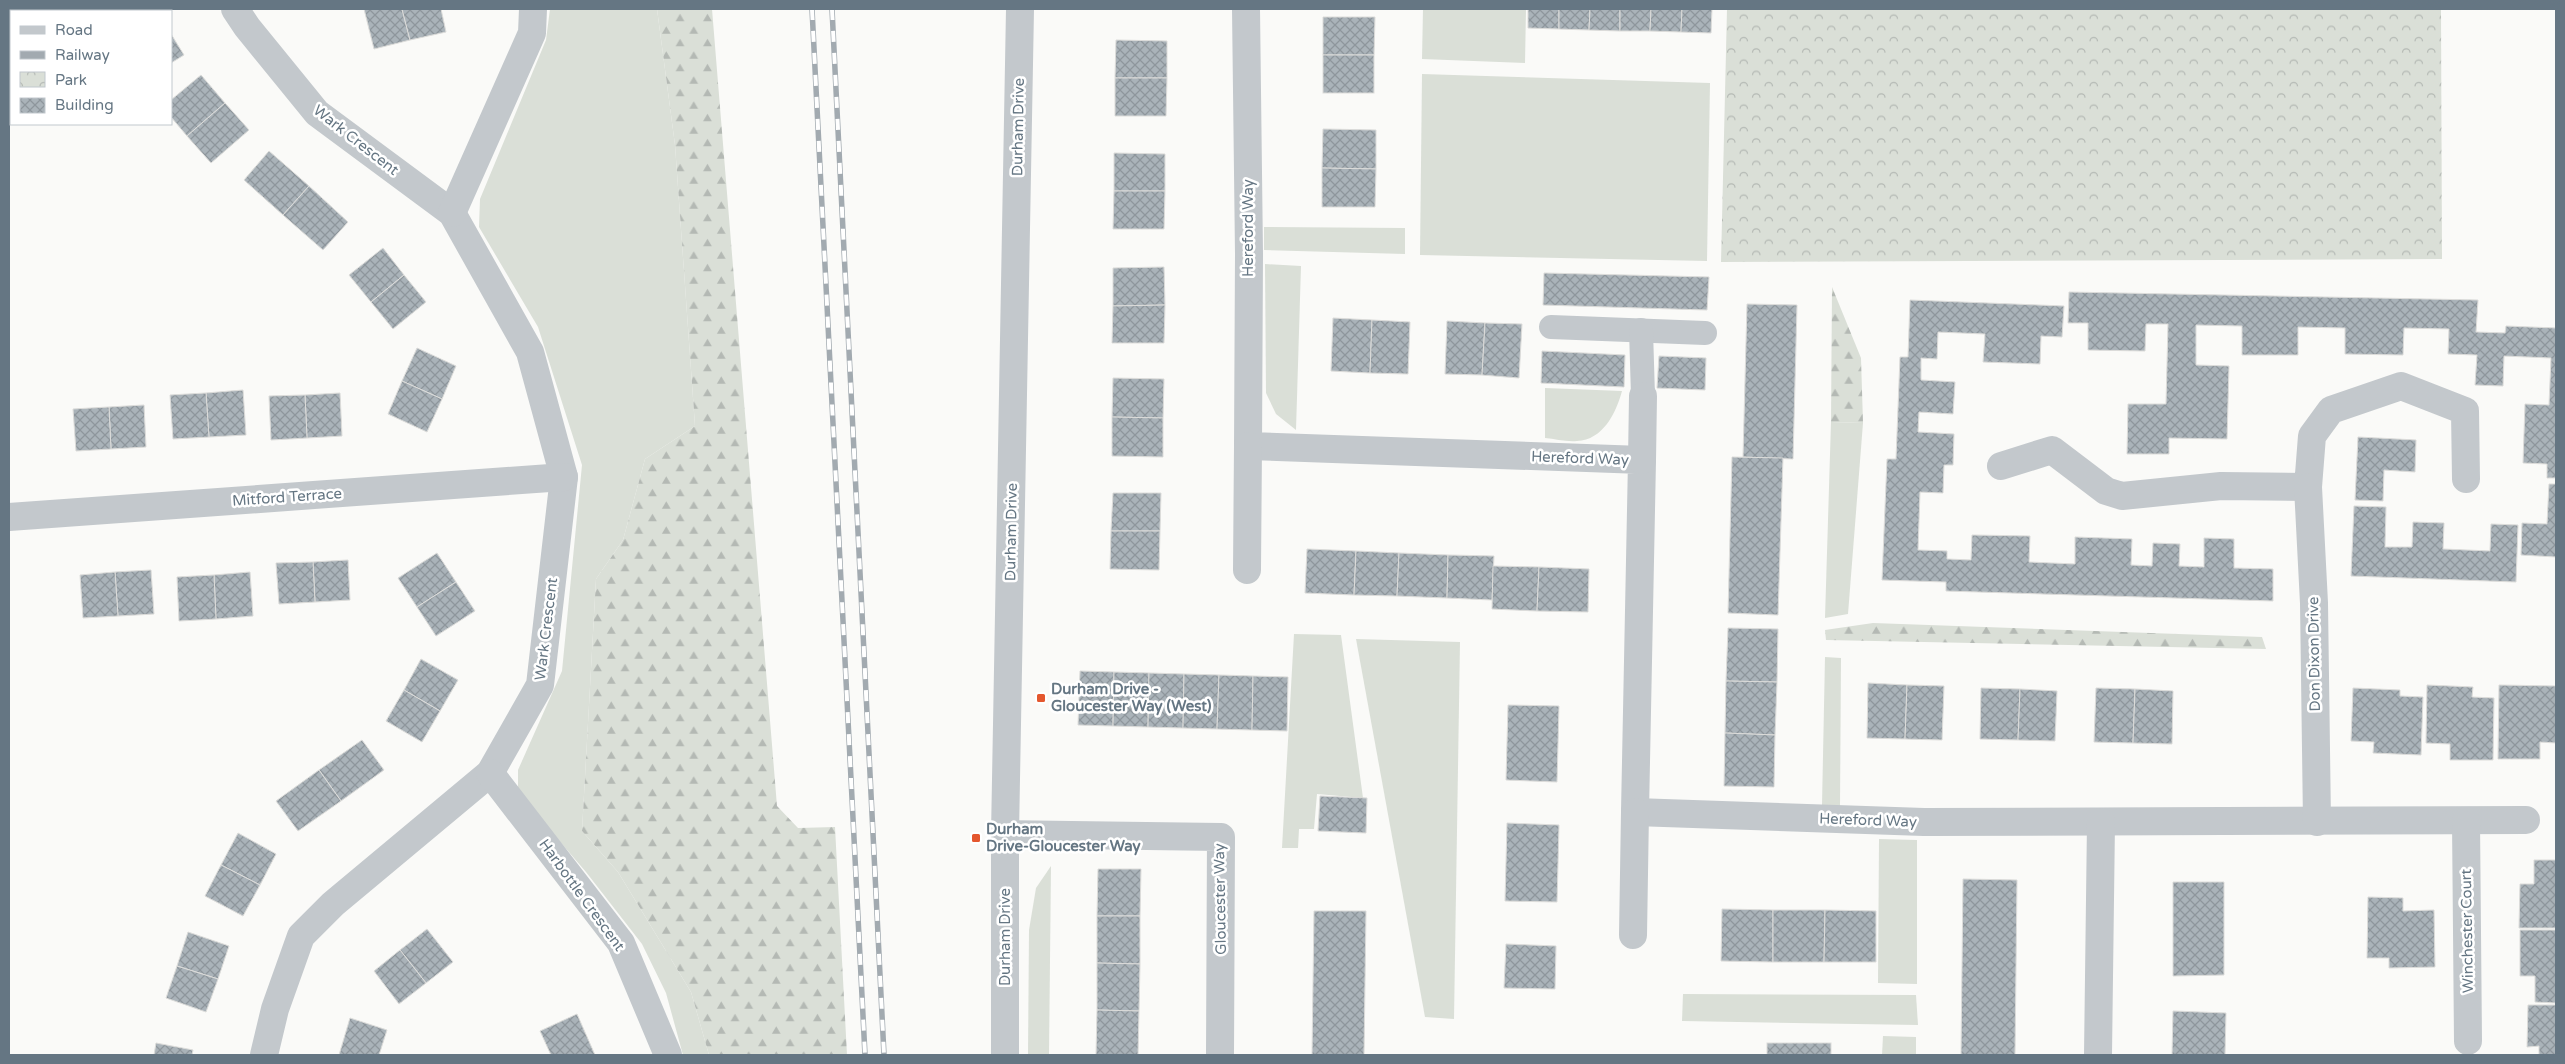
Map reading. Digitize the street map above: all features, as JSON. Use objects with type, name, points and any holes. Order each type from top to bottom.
[{"type":"street","name":"Wark Crescent","points":[[235,9],[317,113],[452,213],[530,352],[564,477],[540,685],[490,773],[333,904],[301,936],[275,1009],[264,1055]]},
{"type":"street","points":[[452,213],[532,34],[533,9]]},
{"type":"street","name":"Durham Drive","points":[[1005,1055],[1006,834],[1020,9]]},
{"type":"street","name":"Hereford Way","points":[[1246,9],[1249,254],[1246,570]]},
{"type":"street","name":"Don Dixon Drive","points":[[2317,822],[2314,603],[2308,487],[2312,436],[2331,410],[2401,386],[2465,411],[2466,479]]},
{"type":"street","name":"Hereford Way","points":[[1632,935],[1643,396]]},
{"type":"street","name":"Hereford Way","points":[[1248,446],[1642,460]]},
{"type":"street","points":[[2001,466],[2052,450],[2106,491],[2122,496],[2221,486],[2308,487]]},
{"type":"street","name":"Mitford Terrace","points":[[9,517],[564,477]]},
{"type":"street","name":"Harbottle Crescent","points":[[490,773],[620,943],[668,1055]]},
{"type":"street","name":"Hereford Way","points":[[1635,812],[1924,822],[2317,822]]},
{"type":"street","points":[[2317,822],[2526,820]]},
{"type":"street","name":"Winchester Court","points":[[2466,821],[2468,1041]]},
{"type":"street","points":[[2098,1055],[2101,822]]},
{"type":"street","name":"Gloucester Way","points":[[1006,834],[1221,837],[1220,1055]]},
{"type":"lane","points":[[1550,327],[1705,332]]},
{"type":"lane","points":[[1641,330],[1643,396]]},
{"type":"green space","points":[[550,9],[657,9],[675,145],[695,426],[645,459],[623,540],[596,579],[582,831],[618,872],[691,992],[709,1055],[683,1055],[666,993],[642,944],[586,872],[532,809],[518,789],[518,770],[562,671],[582,465],[538,327],[479,227],[480,199],[546,40]]},
{"type":"green space","points":[[657,9],[712,9],[777,806],[798,828],[835,827],[847,1055],[709,1055],[691,992],[618,872],[582,831],[596,579],[623,540],[645,459],[695,426],[675,145]]},
{"type":"green space","points":[[1423,9],[1526,9],[1525,63],[1422,59]]},
{"type":"green space","points":[[1727,9],[2441,9],[2442,259],[1721,262]]},
{"type":"green space","points":[[1422,74],[1710,83],[1707,261],[1420,255]]},
{"type":"green space","points":[[1264,227],[1405,228],[1405,254],[1264,250]]},
{"type":"green space","points":[[1265,264],[1301,266],[1296,430],[1276,414],[1266,393]]},
{"type":"green space","points":[[1832,287],[1861,358],[1863,423],[1831,422]]},
{"type":"green space","points":[[1545,388],[1622,391],[1612,416],[1601,431],[1586,439],[1569,441],[1545,438]]},
{"type":"green space","points":[[1831,422],[1863,423],[1848,614],[1825,618]]},
{"type":"green space","points":[[1873,623],[2262,637],[2266,649],[1826,640],[1825,630]]},
{"type":"green space","points":[[1294,634],[1341,635],[1363,798],[1317,794],[1314,829],[1299,829],[1298,848],[1282,848]]},
{"type":"green space","points":[[1356,639],[1460,642],[1454,1019],[1425,1017]]},
{"type":"green space","points":[[1825,657],[1841,658],[1840,806],[1822,805]]},
{"type":"green space","points":[[1879,839],[1917,840],[1917,984],[1878,983]]},
{"type":"green space","points":[[1051,866],[1049,1055],[1028,1055],[1029,930],[1036,888]]},
{"type":"green space","points":[[1683,994],[1916,995],[1918,1025],[1682,1021]]},
{"type":"green space","points":[[1883,1036],[1916,1037],[1916,1055],[1882,1055]]},
{"type":"building","points":[[156,9],[156,10],[121,10]]},
{"type":"building","points":[[364,9],[402,9],[410,40],[374,49]]},
{"type":"building","points":[[402,9],[441,9],[446,32],[410,40]]},
{"type":"building","points":[[1528,9],[1559,9],[1559,29],[1528,28]]},
{"type":"building","points":[[1559,9],[1590,9],[1589,30],[1559,29]]},
{"type":"building","points":[[1590,9],[1620,9],[1620,31],[1589,30]]},
{"type":"building","points":[[1620,9],[1651,9],[1650,31],[1620,31]]},
{"type":"building","points":[[1651,9],[1682,9],[1681,32],[1650,31]]},
{"type":"building","points":[[1682,9],[1712,9],[1711,33],[1681,32]]},
{"type":"building","points":[[1323,17],[1375,17],[1374,55],[1323,55]]},
{"type":"building","points":[[172,36],[184,55],[172,62]]},
{"type":"building","points":[[1116,40],[1167,41],[1167,78],[1115,78]]},
{"type":"building","points":[[1323,55],[1374,55],[1374,93],[1323,93]]},
{"type":"building","points":[[201,75],[225,103],[187,136],[172,118],[172,99]]},
{"type":"building","points":[[1115,78],[1167,78],[1166,116],[1115,116]]},
{"type":"building","points":[[225,103],[249,130],[211,163],[187,136]]},
{"type":"building","points":[[1323,129],[1376,130],[1376,169],[1322,168]]},
{"type":"building","points":[[269,151],[309,186],[283,215],[244,180]]},
{"type":"building","points":[[1114,153],[1165,154],[1165,191],[1114,191]]},
{"type":"building","points":[[1322,168],[1376,169],[1375,207],[1322,207]]},
{"type":"building","points":[[309,186],[348,222],[323,250],[283,215]]},
{"type":"building","points":[[1114,191],[1165,191],[1164,229],[1113,229]]},
{"type":"building","points":[[383,248],[404,275],[371,302],[349,275]]},
{"type":"building","points":[[1164,267],[1165,305],[1113,306],[1113,268]]},
{"type":"building","points":[[1544,273],[1709,277],[1707,310],[1543,305]]},
{"type":"building","points":[[404,275],[426,302],[393,329],[371,302]]},
{"type":"building","points":[[2069,292],[2478,300],[2476,332],[2505,333],[2506,326],[2556,328],[2556,478],[2547,478],[2547,464],[2523,463],[2525,404],[2549,405],[2551,358],[2504,356],[2503,386],[2475,385],[2477,355],[2448,354],[2449,329],[2404,328],[2403,355],[2345,354],[2345,328],[2298,327],[2298,355],[2242,355],[2242,326],[2196,325],[2196,365],[2229,366],[2227,439],[2169,438],[2169,454],[2127,454],[2128,404],[2166,404],[2168,324],[2146,324],[2145,351],[2088,350],[2088,323],[2068,323]]},
{"type":"building","points":[[1910,300],[2064,306],[2062,337],[2041,336],[2040,364],[1983,362],[1985,334],[1938,332],[1937,359],[1921,358],[1921,380],[1955,382],[1953,414],[1919,412],[1918,432],[1954,434],[1953,465],[1944,465],[1943,493],[1920,492],[1918,550],[1947,551],[1947,559],[1971,560],[1972,535],[2030,536],[2029,562],[2075,564],[2075,537],[2132,539],[2131,565],[2152,566],[2153,543],[2180,544],[2179,566],[2204,567],[2204,538],[2234,539],[2234,568],[2273,569],[2273,601],[1946,591],[1946,582],[1882,580],[1887,459],[1896,459],[1900,357],[1908,357]]},
{"type":"building","points":[[1747,304],[1797,305],[1793,459],[1743,457]]},
{"type":"building","points":[[1165,305],[1164,343],[1112,343],[1113,306]]},
{"type":"building","points":[[1333,318],[1372,320],[1370,373],[1331,371]]},
{"type":"building","points":[[1372,320],[1410,322],[1408,374],[1370,373]]},
{"type":"building","points":[[1447,321],[1485,323],[1482,375],[1445,374]]},
{"type":"building","points":[[1485,323],[1522,324],[1519,378],[1482,375]]},
{"type":"building","points":[[417,348],[456,366],[442,399],[402,381]]},
{"type":"building","points":[[1542,351],[1625,355],[1624,387],[1541,383]]},
{"type":"building","points":[[1659,356],[1706,358],[1705,390],[1657,388]]},
{"type":"building","points":[[1113,378],[1164,379],[1163,418],[1112,417]]},
{"type":"building","points":[[402,381],[442,399],[427,432],[388,414]]},
{"type":"building","points":[[243,390],[246,435],[209,437],[206,393]]},
{"type":"building","points":[[206,393],[209,437],[173,439],[170,395]]},
{"type":"building","points":[[340,393],[342,436],[307,438],[305,395]]},
{"type":"building","points":[[305,395],[307,438],[271,440],[269,396]]},
{"type":"building","points":[[144,405],[146,447],[111,449],[109,407]]},
{"type":"building","points":[[109,407],[111,449],[76,451],[73,409]]},
{"type":"building","points":[[1112,417],[1163,418],[1163,457],[1112,456]]},
{"type":"building","points":[[2358,437],[2416,440],[2415,472],[2384,470],[2383,501],[2355,500]]},
{"type":"building","points":[[1732,457],[1783,458],[1778,615],[1728,613]]},
{"type":"building","points":[[2549,484],[2556,484],[2556,557],[2521,555],[2522,523],[2547,524]]},
{"type":"building","points":[[1113,493],[1161,493],[1160,531],[1111,531]]},
{"type":"building","points":[[2354,506],[2386,507],[2385,547],[2412,547],[2413,522],[2444,523],[2443,549],[2490,551],[2491,524],[2518,525],[2516,582],[2351,576]]},
{"type":"building","points":[[1111,531],[1160,531],[1159,570],[1110,569]]},
{"type":"building","points":[[1307,549],[1356,551],[1354,595],[1305,593]]},
{"type":"building","points":[[1356,551],[1399,553],[1397,596],[1354,595]]},
{"type":"building","points":[[437,553],[456,582],[417,607],[398,578]]},
{"type":"building","points":[[1399,553],[1448,555],[1447,598],[1397,596]]},
{"type":"building","points":[[1448,555],[1494,556],[1492,600],[1447,598]]},
{"type":"building","points":[[348,560],[350,600],[315,602],[313,562]]},
{"type":"building","points":[[313,562],[315,602],[279,604],[276,563]]},
{"type":"building","points":[[1493,566],[1539,567],[1537,611],[1492,609]]},
{"type":"building","points":[[1539,567],[1589,569],[1588,612],[1537,611]]},
{"type":"building","points":[[151,570],[154,614],[118,616],[115,572]]},
{"type":"building","points":[[115,572],[118,616],[83,618],[80,575]]},
{"type":"building","points":[[250,572],[253,616],[216,619],[214,575]]},
{"type":"building","points":[[214,575],[216,619],[179,621],[177,577]]},
{"type":"building","points":[[456,582],[475,611],[436,636],[417,607]]},
{"type":"building","points":[[1728,628],[1778,629],[1777,682],[1726,681]]},
{"type":"building","points":[[421,659],[458,680],[440,711],[404,690]]},
{"type":"building","points":[[1080,671],[1114,672],[1113,726],[1078,725]]},
{"type":"building","points":[[1114,672],[1149,673],[1148,727],[1113,726]]},
{"type":"building","points":[[1149,673],[1184,674],[1183,728],[1148,727]]},
{"type":"building","points":[[1184,674],[1219,675],[1217,729],[1183,728]]},
{"type":"building","points":[[1219,675],[1253,676],[1252,730],[1217,729]]},
{"type":"building","points":[[1253,676],[1288,677],[1287,731],[1252,730]]},
{"type":"building","points":[[1726,681],[1777,682],[1775,735],[1725,733]]},
{"type":"building","points":[[1868,683],[1907,685],[1905,739],[1867,738]]},
{"type":"building","points":[[1907,685],[1944,686],[1942,740],[1905,739]]},
{"type":"building","points":[[2427,685],[2473,687],[2472,697],[2494,698],[2493,760],[2450,760],[2450,744],[2426,743]]},
{"type":"building","points":[[2499,685],[2556,686],[2556,743],[2540,742],[2540,759],[2498,759]]},
{"type":"building","points":[[1981,688],[2020,689],[2018,740],[1980,739]]},
{"type":"building","points":[[2096,688],[2135,689],[2133,743],[2094,742]]},
{"type":"building","points":[[2353,688],[2400,690],[2400,696],[2423,697],[2421,755],[2373,753],[2374,742],[2351,741]]},
{"type":"building","points":[[2020,689],[2057,691],[2055,741],[2018,740]]},
{"type":"building","points":[[2135,689],[2173,691],[2172,744],[2133,743]]},
{"type":"building","points":[[404,690],[440,711],[422,742],[386,721]]},
{"type":"building","points":[[1508,705],[1559,706],[1557,782],[1506,780]]},
{"type":"building","points":[[1725,733],[1775,735],[1774,787],[1724,786]]},
{"type":"building","points":[[362,740],[384,770],[341,801],[319,770]]},
{"type":"building","points":[[319,770],[341,801],[298,831],[276,801]]},
{"type":"building","points":[[1320,796],[1367,798],[1366,833],[1318,831]]},
{"type":"building","points":[[1507,823],[1559,825],[1557,902],[1505,901]]},
{"type":"building","points":[[238,833],[276,854],[260,885],[221,865]]},
{"type":"building","points":[[2534,860],[2556,860],[2556,928],[2519,928],[2520,884],[2534,884]]},
{"type":"building","points":[[221,865],[260,885],[243,916],[205,896]]},
{"type":"building","points":[[1098,869],[1141,869],[1140,916],[1097,916]]},
{"type":"building","points":[[1963,879],[2017,880],[2015,1055],[1961,1055]]},
{"type":"building","points":[[2173,882],[2224,882],[2224,975],[2173,976]]},
{"type":"building","points":[[2368,897],[2403,898],[2403,911],[2434,910],[2435,967],[2389,968],[2389,958],[2367,958]]},
{"type":"building","points":[[1722,909],[1773,910],[1773,962],[1721,961]]},
{"type":"building","points":[[1773,910],[1825,910],[1824,962],[1773,962]]},
{"type":"building","points":[[1825,910],[1876,911],[1876,962],[1824,962]]},
{"type":"building","points":[[1314,911],[1366,911],[1364,1055],[1312,1055]]},
{"type":"building","points":[[1097,916],[1140,916],[1140,964],[1097,963]]},
{"type":"building","points":[[427,929],[453,962],[426,983],[400,950]]},
{"type":"building","points":[[2520,930],[2556,930],[2556,1003],[2535,1002],[2535,976],[2520,976]]},
{"type":"building","points":[[188,932],[229,946],[218,979],[177,966]]},
{"type":"building","points":[[1506,944],[1556,946],[1555,989],[1504,988]]},
{"type":"building","points":[[400,950],[426,983],[399,1004],[374,971]]},
{"type":"building","points":[[1097,963],[1140,964],[1139,1011],[1097,1010]]},
{"type":"building","points":[[177,966],[218,979],[206,1012],[166,998]]},
{"type":"building","points":[[2528,1005],[2556,1005],[2556,1055],[2539,1055],[2539,1046],[2527,1047]]},
{"type":"building","points":[[1097,1010],[1139,1011],[1138,1055],[1096,1055]]},
{"type":"building","points":[[2173,1011],[2226,1013],[2225,1055],[2172,1055]]},
{"type":"building","points":[[577,1014],[595,1055],[551,1055],[540,1031]]},
{"type":"building","points":[[350,1018],[387,1030],[379,1055],[339,1055]]},
{"type":"building","points":[[156,1043],[193,1050],[192,1055],[154,1055]]},
{"type":"building","points":[[1767,1043],[1831,1043],[1831,1055],[1767,1055]]},
{"type":"railway","points":[[812,9],[865,1055]]},
{"type":"railway","points":[[832,9],[884,1055]]},
{"type":"place","name":"Durham Drive - Gloucester Way (West)","points":[[1041,698]]},
{"type":"place","name":"Durham Drive-Gloucester Way","points":[[976,838]]}]
